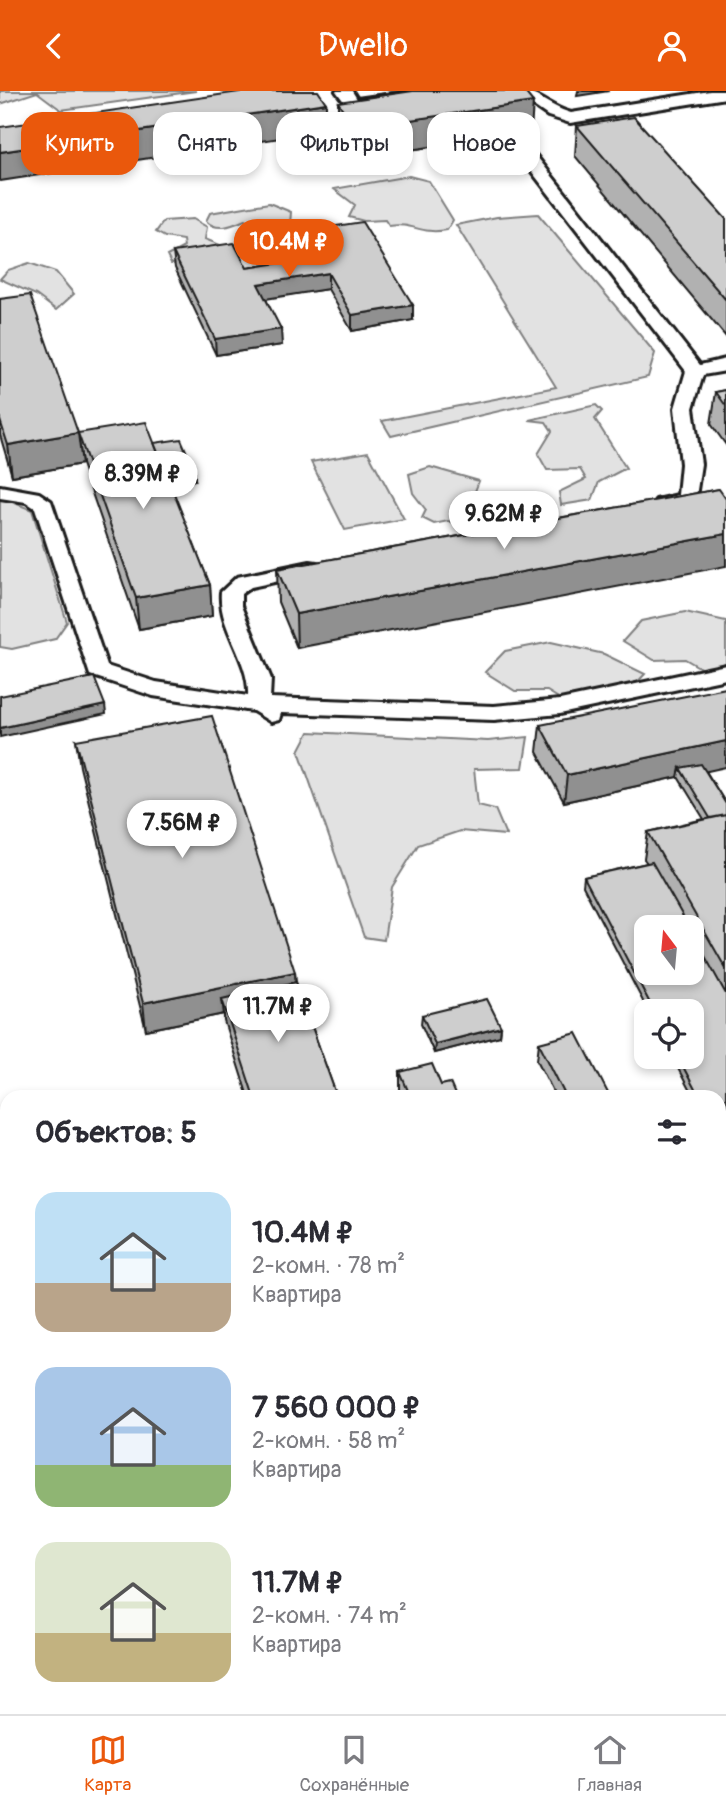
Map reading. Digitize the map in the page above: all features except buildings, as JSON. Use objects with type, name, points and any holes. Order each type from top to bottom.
[{"type":"lane","points":[[344,91],[353,104],[445,91]]},
{"type":"lane","points":[[520,91],[553,113],[570,118],[726,93]]},
{"type":"lane","points":[[540,171],[695,371]]},
{"type":"lane","points":[[695,371],[726,365]]},
{"type":"lane","points":[[648,507],[688,499],[691,464],[684,408],[695,371]]},
{"type":"lane","points":[[0,492],[32,497],[44,505],[98,670],[153,689],[259,705],[494,713],[560,707],[726,672]]},
{"type":"lane","points":[[259,705],[260,679],[230,606],[231,592],[244,582],[324,565]]},
{"type":"lane","points":[[259,705],[279,722]]},
{"type":"shaded area","points":[[0,91],[196,91],[61,110],[37,92],[0,104]]},
{"type":"shaded area","points":[[409,176],[429,181],[453,220],[447,230],[430,231],[389,226],[385,220],[364,221],[349,217],[355,205],[334,189]]},
{"type":"shaded area","points":[[269,203],[291,212],[289,237],[265,248],[240,249],[171,264],[167,256],[184,247],[183,240],[165,237],[156,232],[164,221],[193,219],[207,227],[205,239],[225,247],[256,238],[245,220],[219,227],[206,221],[210,213]]},
{"type":"shaded area","points":[[538,214],[655,353],[648,377],[391,436],[382,421],[556,387],[456,225],[497,217]]},
{"type":"shaded area","points":[[29,263],[56,272],[74,294],[56,310],[36,295],[0,279],[8,270]]},
{"type":"shaded area","points":[[596,405],[602,411],[595,419],[626,468],[599,482],[592,500],[561,505],[559,492],[586,479],[580,469],[547,470],[538,454],[552,431],[546,422],[529,420]]},
{"type":"shaded area","points":[[368,452],[404,519],[345,530],[311,462]]},
{"type":"shaded area","points":[[430,467],[479,481],[474,494],[485,501],[482,517],[465,526],[448,521],[434,524],[422,518],[426,510],[413,493],[409,474]]},
{"type":"shaded area","points":[[0,497],[32,510],[67,622],[55,639],[12,649],[0,647]]},
{"type":"shaded area","points":[[685,612],[726,621],[726,665],[704,670],[685,659],[654,660],[623,641],[641,621]]},
{"type":"shaded area","points":[[551,642],[604,654],[645,674],[631,689],[565,702],[547,691],[515,691],[485,672],[505,651]]},
{"type":"shaded area","points":[[309,732],[488,741],[528,737],[523,768],[474,769],[478,805],[495,809],[506,835],[460,831],[418,845],[392,887],[384,940],[364,937],[299,751]]}]
